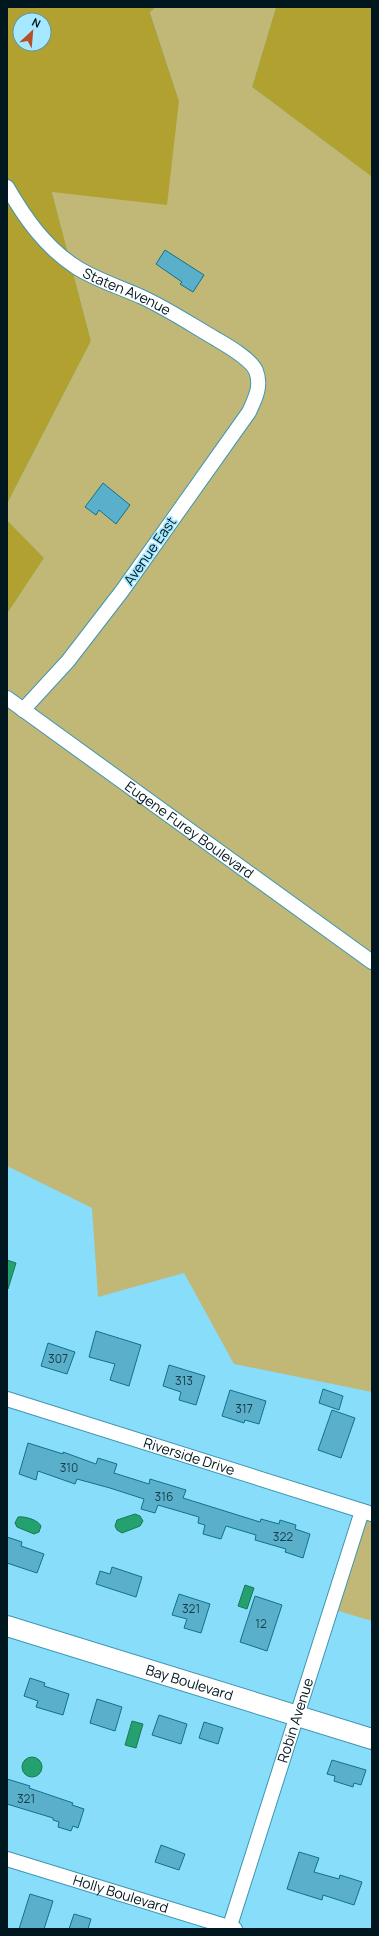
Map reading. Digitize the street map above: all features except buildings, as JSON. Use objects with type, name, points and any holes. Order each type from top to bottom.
[{"type":"street","name":"Staten Avenue","points":[[7,187],[25,218],[41,238],[57,253],[98,280],[165,309],[232,349],[249,362],[256,370],[258,381]]},
{"type":"street","name":"Avenue East","points":[[23,710],[68,661],[136,572],[249,412],[258,392],[258,381]]},
{"type":"street","name":"Eugene Furey Boulevard","points":[[7,698],[372,962]]},
{"type":"street","name":"Riverside Drive","points":[[7,1399],[367,1512]]},
{"type":"street","name":"Robin Avenue","points":[[231,1928],[297,1716],[367,1512]]},
{"type":"street","name":"Bay Boulevard","points":[[7,1626],[372,1739]]},
{"type":"street","name":"Holly Boulevard","points":[[7,1859],[231,1928]]},
{"type":"shaded area","points":[[7,7],[156,7],[150,12],[179,101],[167,205],[52,192],[91,341],[7,504]]},
{"type":"shaded area","points":[[156,7],[276,7],[252,87],[372,177],[372,1392],[234,1364],[184,1273],[98,1297],[92,1208],[7,1166],[7,614],[44,558],[7,520],[7,504],[91,341],[52,192],[179,101],[150,11]]},
{"type":"shaded area","points":[[276,7],[372,7],[372,177],[252,87]]},
{"type":"shaded area","points":[[7,520],[44,558],[7,614]]},
{"type":"shaded area","points":[[7,1260],[16,1263],[8,1289],[7,1289]]},
{"type":"shaded area","points":[[362,1505],[372,1509],[372,1621],[325,1607]]},
{"type":"shaded area","points":[[135,1514],[140,1516],[143,1521],[140,1526],[122,1533],[117,1530],[115,1526],[117,1520]]},
{"type":"shaded area","points":[[18,1517],[28,1518],[37,1522],[41,1526],[39,1532],[34,1534],[17,1527],[15,1523]]},
{"type":"shaded area","points":[[245,1585],[254,1588],[247,1609],[238,1606]]},
{"type":"shaded area","points":[[132,1721],[143,1724],[136,1748],[125,1745]]},
{"type":"shaded area","points":[[32,1757],[39,1760],[42,1767],[39,1774],[32,1777],[25,1774],[22,1767],[25,1760]]}]
